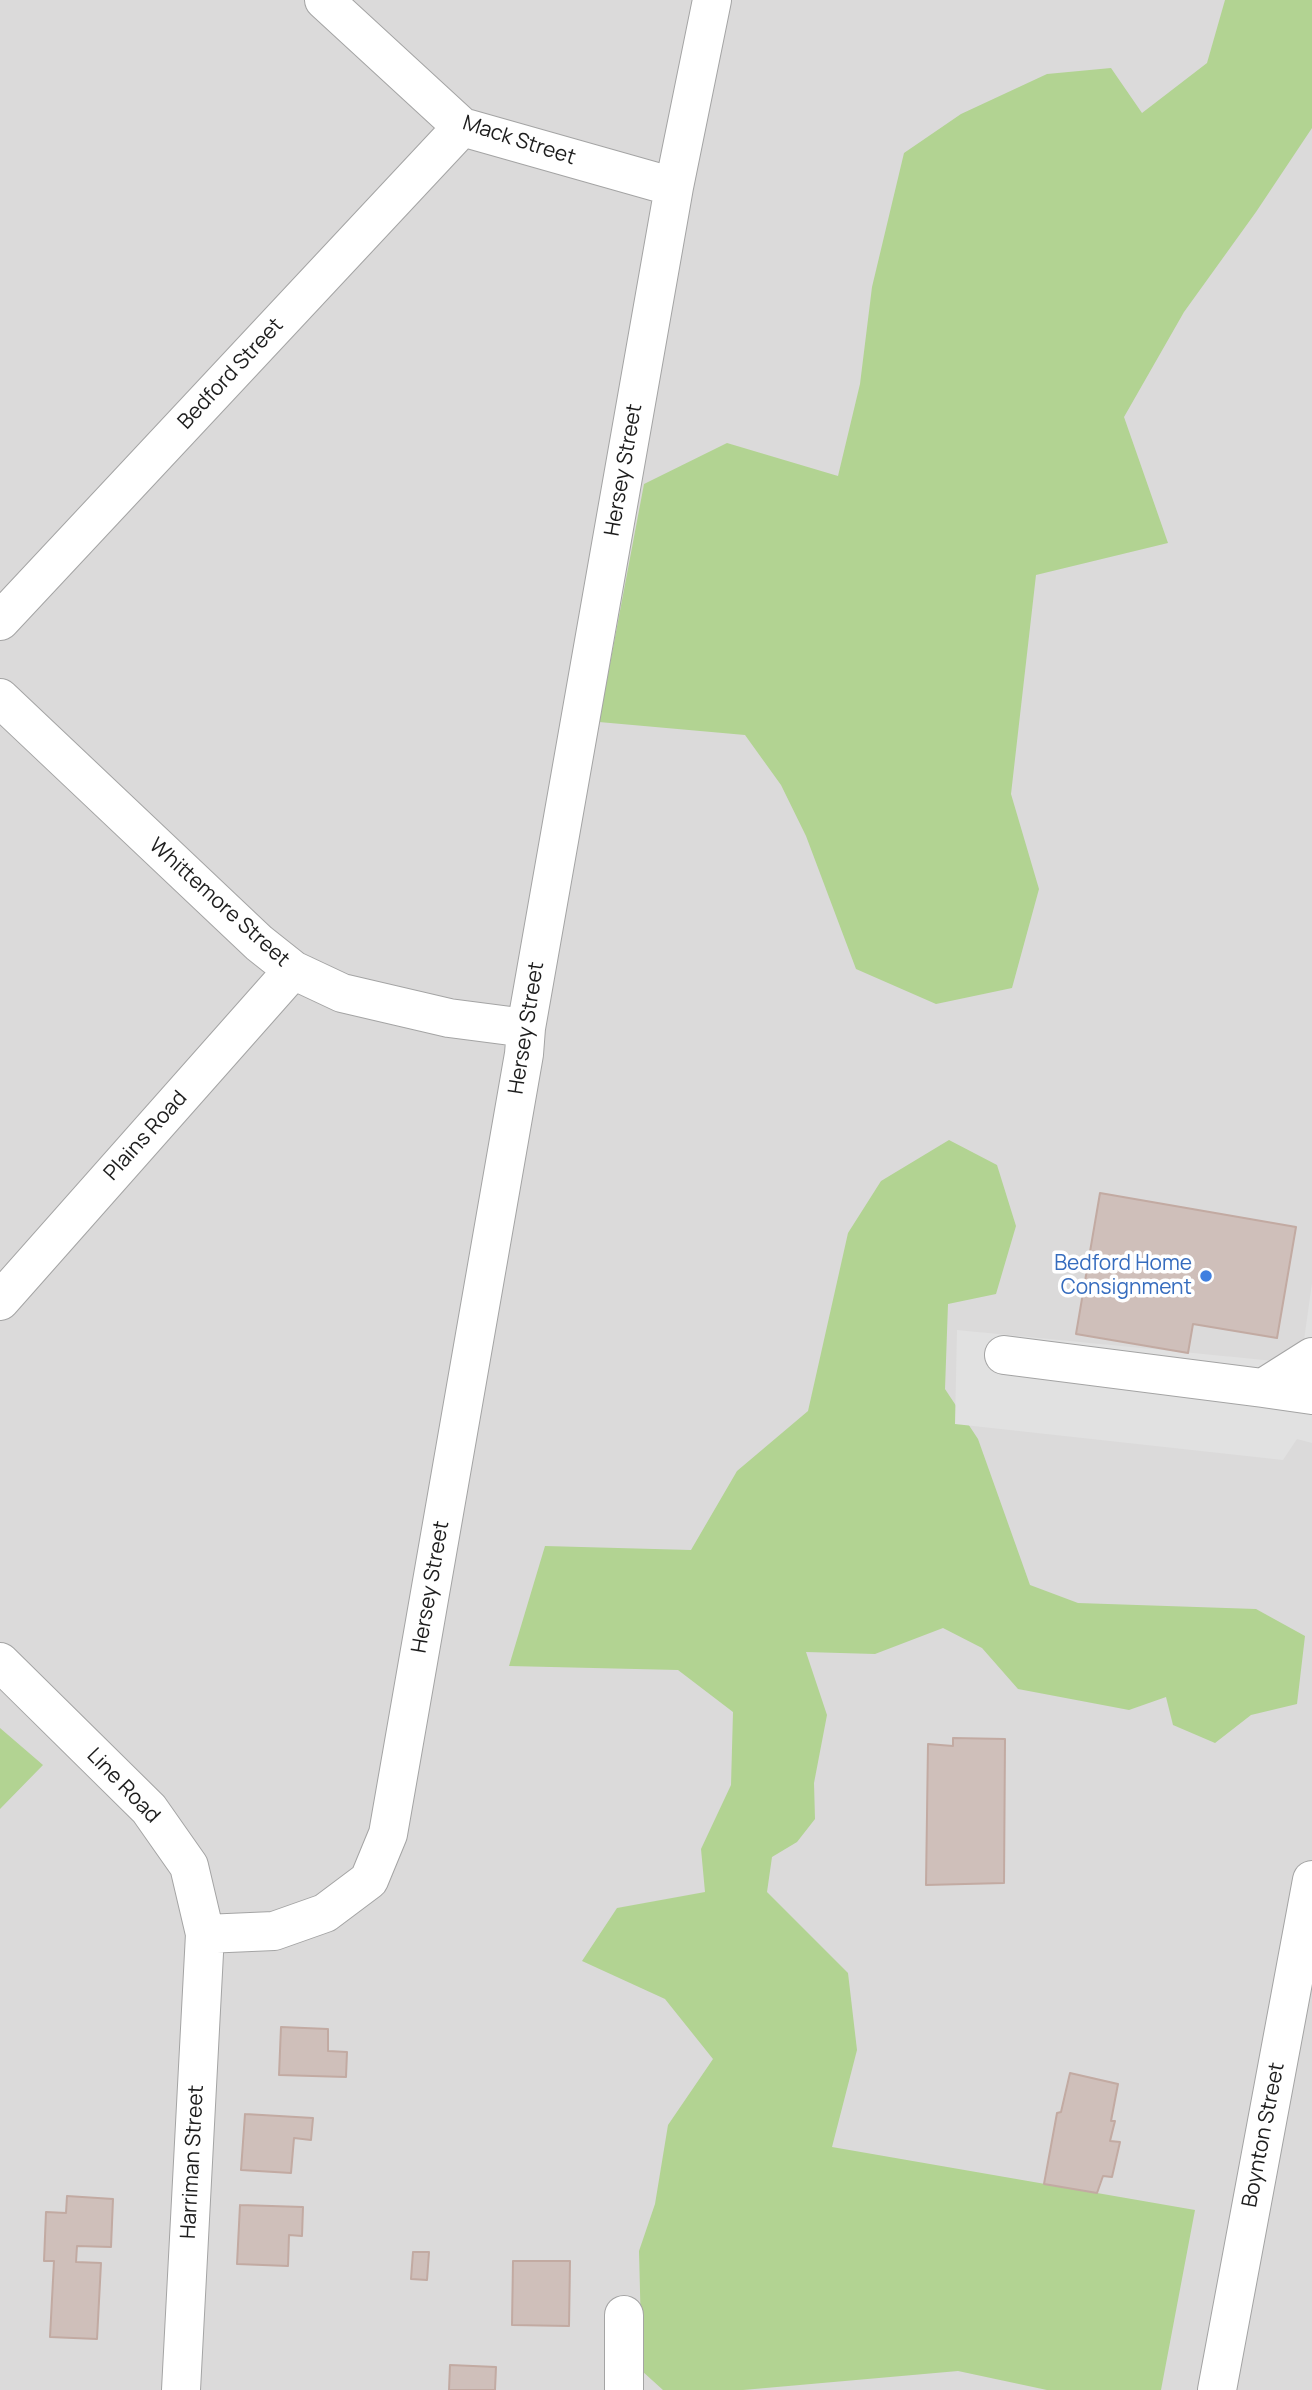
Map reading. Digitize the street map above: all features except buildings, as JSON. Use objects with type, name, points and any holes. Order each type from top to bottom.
[{"type":"street","name":"Mack Street","points":[[324,0],[462,127],[674,187]]},
{"type":"street","name":"Hersey Street","points":[[205,1934],[274,1931],[326,1913],[369,1880],[388,1834],[674,187],[712,0]]},
{"type":"street","name":"Bedford Street","points":[[0,621],[462,127]]},
{"type":"street","name":"Whittemore Street","points":[[0,698],[259,943],[293,971],[342,993],[449,1018],[526,1028]]},
{"type":"street","name":"Plains Road","points":[[0,1301],[293,971]]},
{"type":"street","points":[[1004,1355],[1312,1395]]},
{"type":"street","points":[[1263,1388],[1312,1357]]},
{"type":"street","name":"Line Road","points":[[0,1662],[149,1809],[189,1866],[205,1934]]},
{"type":"street","name":"Boynton Street","points":[[1217,2390],[1312,1880]]},
{"type":"street","name":"Harriman Street","points":[[181,2390],[205,1934]]},
{"type":"street","points":[[624,2315],[624,2390]]},
{"type":"shaded area","points":[[0,0],[1312,0],[1312,2390],[0,2390]]},
{"type":"shaded area","points":[[1312,1283],[1312,1443],[1297,1439],[1283,1460],[955,1424],[957,1330],[1285,1362],[1304,1340]]},
{"type":"green space","points":[[1225,0],[1312,0],[1312,128],[1184,312],[1124,417],[1168,543],[1036,575],[1011,794],[1039,889],[1012,988],[936,1004],[856,969],[806,836],[781,785],[745,735],[599,722],[644,484],[727,443],[838,476],[860,384],[872,287],[904,153],[961,114],[1047,74],[1111,68],[1142,113],[1207,63]]},
{"type":"green space","points":[[949,1140],[997,1165],[1016,1226],[996,1294],[948,1304],[945,1389],[978,1439],[1030,1585],[1078,1603],[1256,1609],[1305,1636],[1297,1704],[1251,1715],[1215,1743],[1173,1725],[1166,1697],[1129,1710],[1018,1689],[982,1648],[943,1628],[875,1654],[806,1652],[827,1715],[814,1783],[815,1819],[797,1842],[772,1857],[767,1892],[848,1973],[857,2050],[832,2147],[1195,2210],[1161,2390],[1047,2390],[958,2371],[743,2390],[663,2390],[642,2371],[639,2251],[655,2204],[668,2125],[713,2059],[665,1999],[582,1961],[617,1908],[705,1892],[701,1849],[731,1785],[733,1712],[678,1670],[509,1666],[545,1546],[691,1550],[737,1471],[808,1411],[848,1233],[881,1181]]},
{"type":"green space","points":[[0,1728],[43,1765],[0,1809]]},
{"type":"place","name":"Bedford Home Consignment","points":[[1206,1276]]}]
